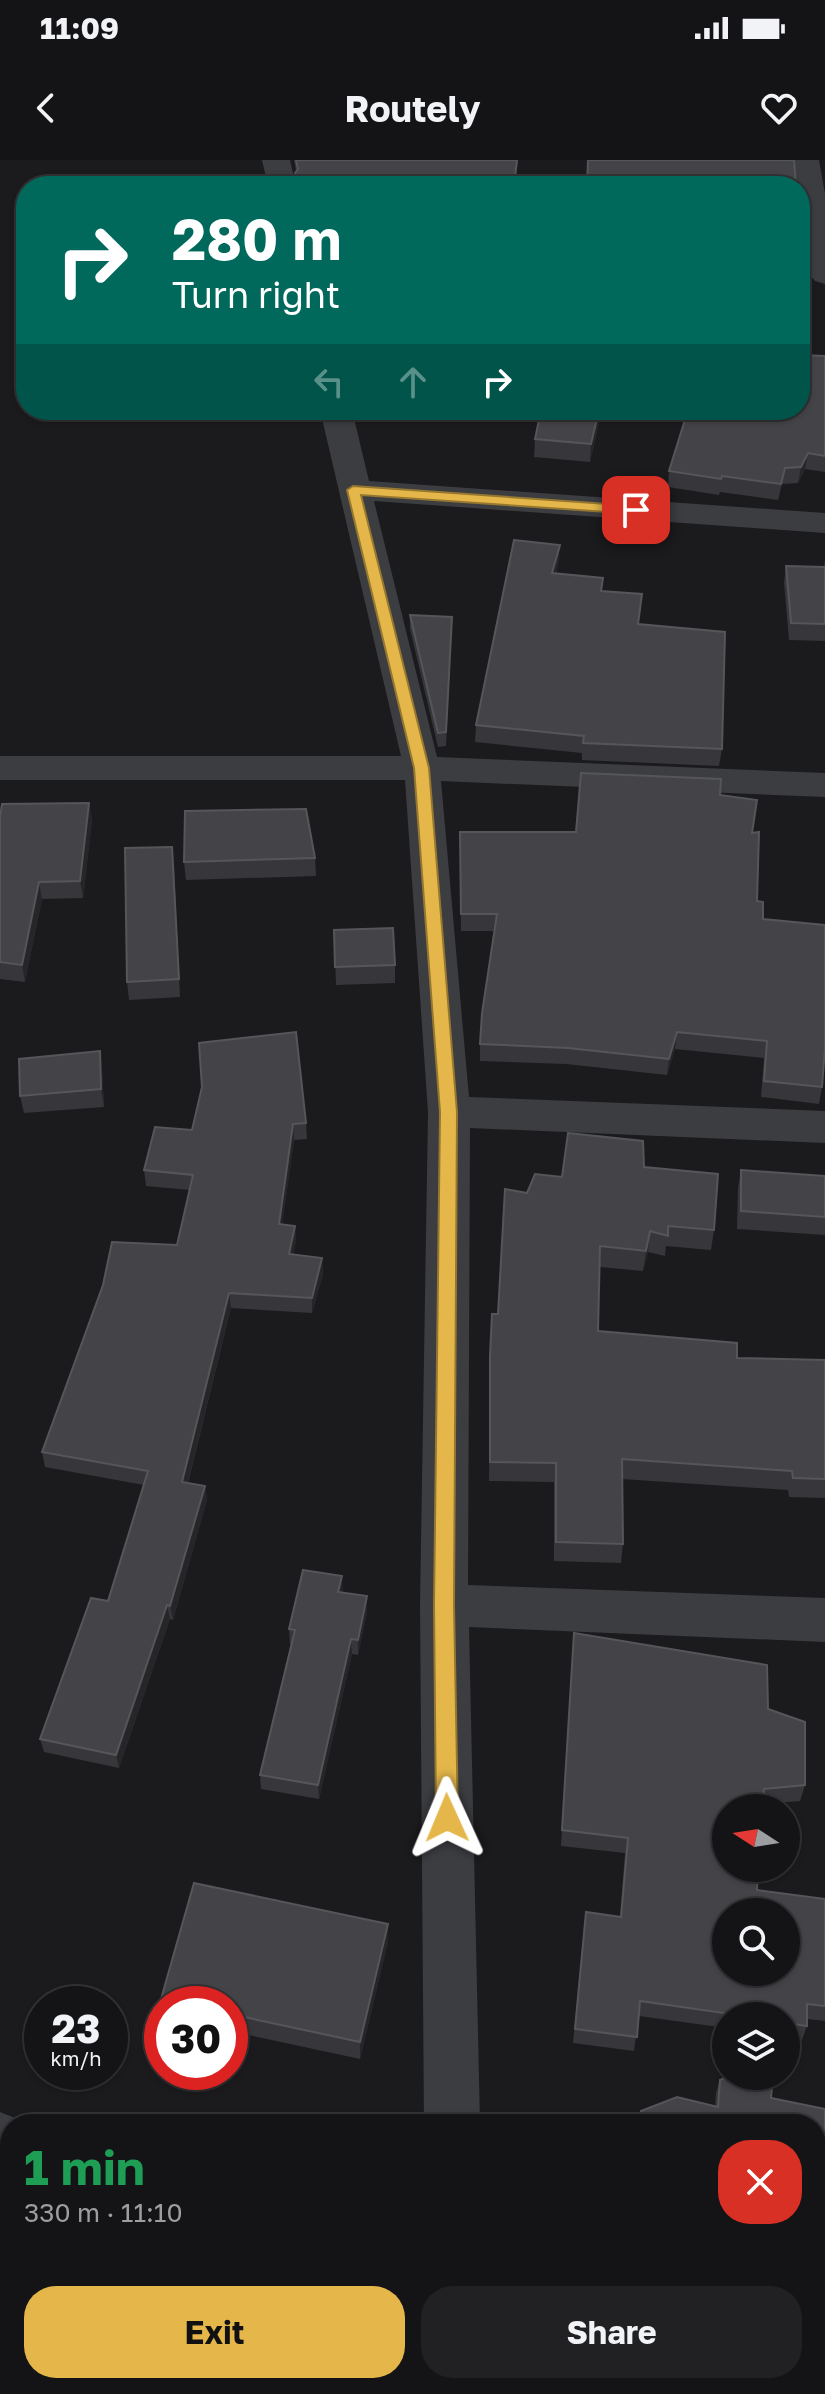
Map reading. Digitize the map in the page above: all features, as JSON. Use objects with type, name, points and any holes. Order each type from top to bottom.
[{"type":"street","points":[[810,189],[825,275]]},
{"type":"street","points":[[338,420],[422,768],[449,1112],[444,1605],[452,2114]]},
{"type":"street","points":[[353,490],[825,523]]},
{"type":"street","points":[[0,768],[422,768],[825,785]]},
{"type":"street","points":[[449,1112],[825,1127]]},
{"type":"street","points":[[444,1605],[825,1620]]},
{"type":"building","points":[[296,160],[517,160],[515,176],[295,176]]},
{"type":"building","points":[[588,160],[794,160],[795,176],[587,176]]},
{"type":"building","points":[[810,355],[825,356],[825,456],[808,453],[801,467],[785,468],[781,484],[669,471],[685,420],[810,420]]},
{"type":"building","points":[[539,420],[597,420],[591,444],[535,439]]},
{"type":"building","points":[[514,540],[560,545],[552,573],[603,578],[601,591],[642,594],[638,624],[725,632],[722,749],[583,743],[584,736],[476,725]]},
{"type":"building","points":[[786,566],[825,567],[825,624],[791,623]]},
{"type":"building","points":[[410,615],[452,617],[446,732],[438,733]]},
{"type":"building","points":[[581,773],[721,779],[720,795],[757,800],[752,833],[759,832],[757,901],[763,902],[763,919],[825,925],[822,1087],[764,1081],[767,1041],[677,1032],[669,1059],[568,1048],[480,1044],[497,914],[461,914],[460,832],[576,832]]},
{"type":"building","points":[[89,803],[80,881],[39,882],[22,965],[0,962],[2,804]]},
{"type":"building","points":[[306,809],[315,858],[184,862],[185,811]]},
{"type":"building","points":[[172,847],[179,979],[127,982],[125,848]]},
{"type":"building","points":[[393,928],[395,965],[335,967],[334,930]]},
{"type":"building","points":[[296,1032],[306,1123],[293,1124],[279,1224],[295,1226],[289,1254],[322,1258],[312,1298],[229,1293],[182,1482],[205,1486],[170,1606],[167,1605],[116,1755],[40,1739],[91,1598],[108,1601],[148,1471],[42,1452],[103,1285],[112,1242],[177,1245],[193,1175],[144,1170],[155,1127],[192,1130],[202,1087],[199,1043]]},
{"type":"building","points":[[100,1051],[101,1089],[20,1096],[19,1059]]},
{"type":"building","points":[[568,1133],[643,1141],[644,1167],[718,1174],[714,1230],[668,1226],[668,1236],[650,1231],[646,1251],[600,1246],[598,1331],[737,1343],[737,1358],[825,1360],[825,1479],[793,1478],[792,1471],[622,1459],[623,1544],[556,1542],[556,1463],[490,1462],[492,1314],[498,1314],[505,1189],[527,1193],[535,1174],[562,1177]]},
{"type":"building","points":[[741,1170],[825,1176],[825,1217],[741,1211]]},
{"type":"building","points":[[303,1570],[342,1576],[338,1592],[367,1596],[358,1640],[351,1639],[318,1785],[260,1775],[295,1630],[289,1629]]},
{"type":"building","points":[[574,1633],[767,1665],[768,1709],[805,1722],[805,1785],[764,1789],[763,1794],[712,1794],[712,1882],[757,1882],[757,1890],[825,1899],[825,2006],[807,2004],[807,2026],[800,2025],[800,2002],[712,2002],[712,2011],[640,2001],[637,2037],[575,2029],[586,1912],[621,1917],[628,1838],[562,1830]]},
{"type":"building","points":[[194,1883],[388,1924],[360,2042],[248,2018],[248,1986],[165,1986]]},
{"type":"building","points":[[719,2090],[772,2090],[771,2098],[825,2109],[825,2114],[641,2114],[641,2111],[677,2097],[718,2107]]},
{"type":"route","points":[[447,1818],[444,1605],[449,1112],[422,768],[353,490],[636,510]]}]
